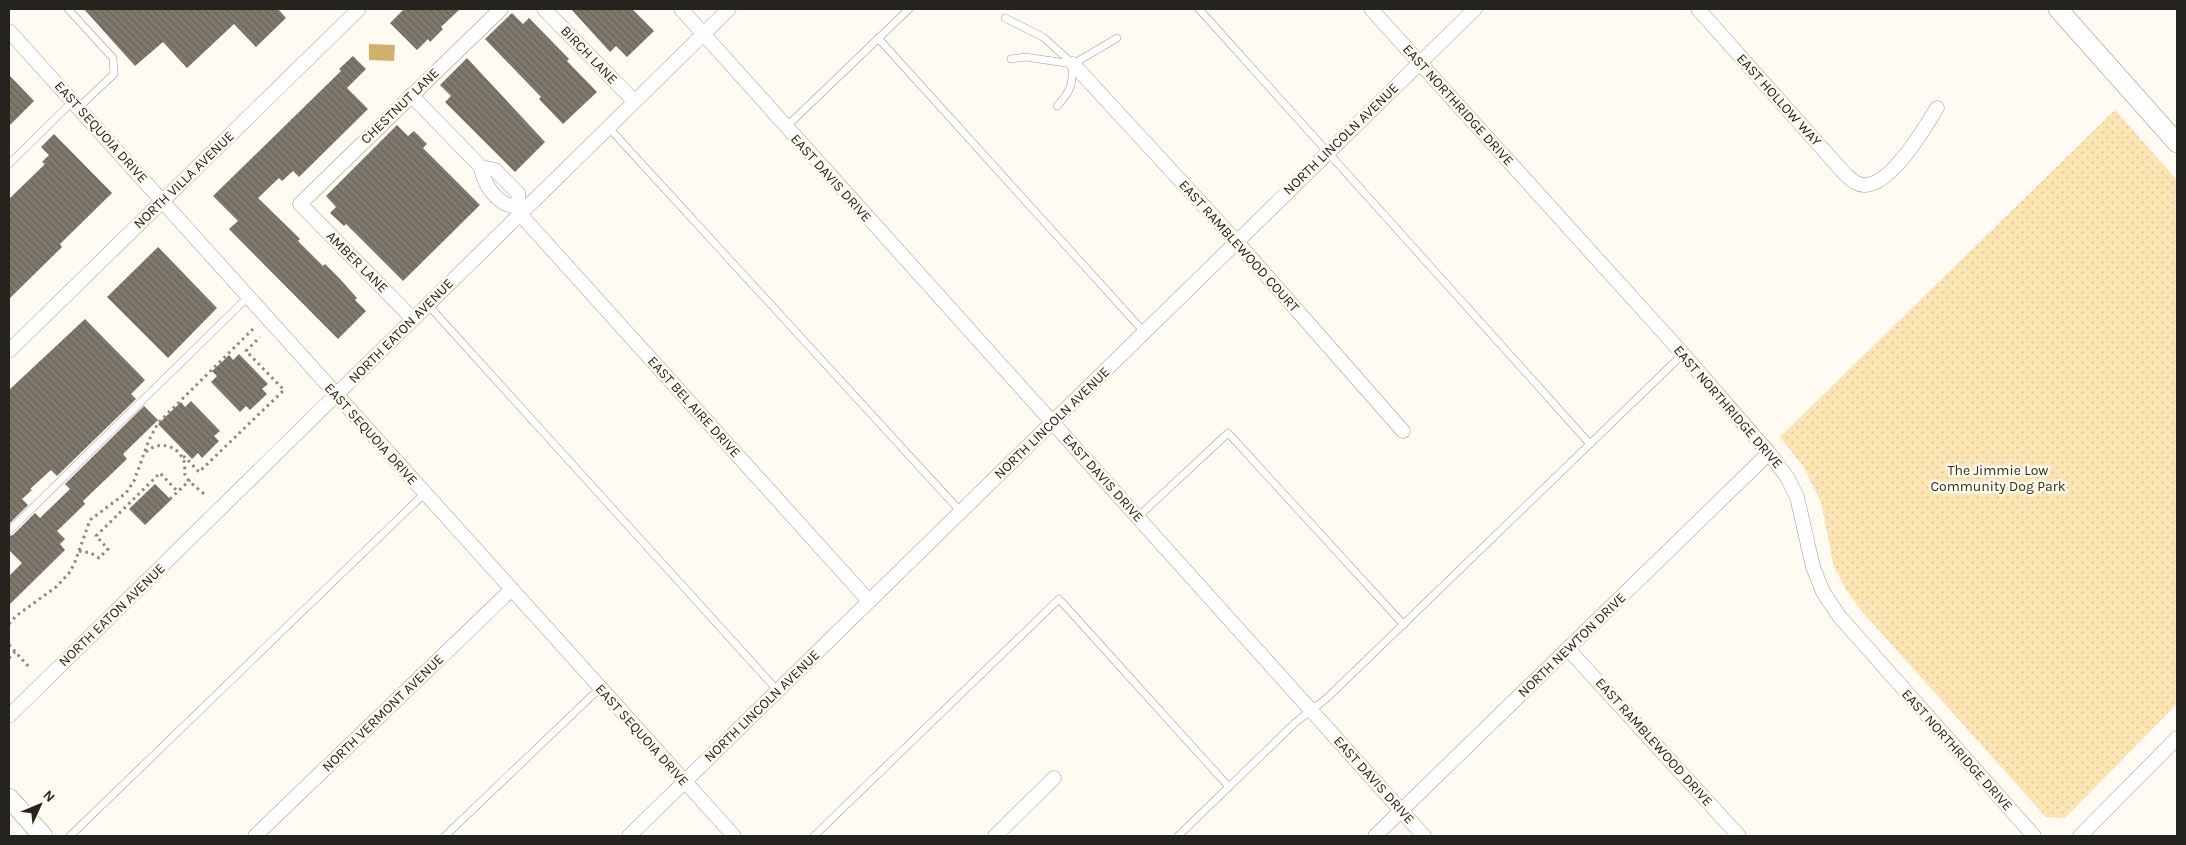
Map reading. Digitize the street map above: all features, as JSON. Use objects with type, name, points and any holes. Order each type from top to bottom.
[{"type":"street","name":"NORTH VILLA AVENUE","points":[[9,351],[359,9]]},
{"type":"street","name":"CHESTNUT LANE","points":[[300,204],[410,95],[501,9]]},
{"type":"street","name":"BIRCH LANE","points":[[544,9],[634,102]]},
{"type":"street","name":"EAST DAVIS DRIVE","points":[[681,9],[1424,836]]},
{"type":"street","name":"NORTH EATON AVENUE","points":[[9,716],[428,305],[520,210],[609,128],[729,9]]},
{"type":"street","name":"EAST NORTHRIDGE DRIVE","points":[[1371,9],[1683,354],[1770,454],[1787,477],[1797,496],[1813,567],[1823,592],[1839,616],[2034,836]]},
{"type":"street","name":"NORTH LINCOLN AVENUE","points":[[629,836],[1475,9]]},
{"type":"street","name":"EAST HOLLOW WAY","points":[[1698,9],[1855,183],[1864,186],[1875,183],[1900,162],[1918,139],[1937,108]]},
{"type":"street","points":[[2058,9],[2177,143]]},
{"type":"street","name":"EAST SEQUOIA DRIVE","points":[[9,31],[734,836]]},
{"type":"street","name":"EAST RAMBLEWOOD COURT","points":[[1073,64],[1237,242],[1404,431]]},
{"type":"street","points":[[410,95],[481,167],[483,181],[497,196],[505,204],[520,210]]},
{"type":"street","name":"AMBER LANE","points":[[300,204],[413,319]]},
{"type":"street","name":"EAST BEL AIRE DRIVE","points":[[520,210],[869,601]]},
{"type":"street","name":"NORTH NEWTON DRIVE","points":[[1375,836],[1770,454]]},
{"type":"street","name":"NORTH VERMONT AVENUE","points":[[255,836],[511,590]]},
{"type":"street","name":"EAST RAMBLEWOOD DRIVE","points":[[1568,649],[1739,836]]},
{"type":"street","points":[[2080,836],[2177,738]]},
{"type":"street","points":[[995,836],[1054,778]]},
{"type":"street","points":[[9,798],[38,834]]},
{"type":"lane","points":[[9,164],[75,105],[114,74],[113,58],[68,9]]},
{"type":"lane","points":[[786,127],[909,9]]},
{"type":"lane","points":[[1199,9],[1590,444]]},
{"type":"lane","points":[[1006,18],[1043,37],[1073,64]]},
{"type":"lane","points":[[878,38],[1145,333]]},
{"type":"lane","points":[[1011,60],[1025,57],[1073,64],[1117,38]]},
{"type":"lane","points":[[1057,106],[1069,93],[1073,64]]},
{"type":"lane","points":[[609,128],[961,512]]},
{"type":"lane","points":[[9,531],[248,297]]},
{"type":"lane","points":[[428,305],[778,691]]},
{"type":"lane","points":[[1178,836],[1296,722],[1327,698],[1404,625],[1683,354]]},
{"type":"lane","points":[[1138,517],[1228,433],[1404,625]]},
{"type":"lane","points":[[70,836],[424,493]]},
{"type":"lane","points":[[814,836],[1059,599],[1229,787]]},
{"type":"lane","points":[[445,836],[600,688]]},
{"type":"path","points":[[9,624],[16,616],[60,584],[76,562],[90,520],[126,493],[134,481],[158,423],[252,329]]},
{"type":"path","points":[[144,454],[154,447],[164,445],[175,449],[199,472],[284,390],[246,351],[260,336]]},
{"type":"path","points":[[183,458],[185,475],[205,495]]},
{"type":"path","points":[[79,551],[91,553],[99,558],[108,549],[96,536],[160,474],[178,492]]},
{"type":"path","points":[[170,499],[190,480]]},
{"type":"path","points":[[9,645],[29,667]]},
{"type":"path","points":[[9,658],[15,652]]},
{"type":"green space","name":"The Jimmie Low Community Dog Park","points":[[2115,110],[2177,180],[2177,704],[2065,818],[2046,817],[1859,608],[1847,591],[1834,567],[1821,502],[1803,466],[1780,437]]},
{"type":"shaded area","points":[[369,44],[395,45],[394,61],[369,60]]},
{"type":"building","points":[[84,9],[278,9],[286,18],[256,47],[234,24],[187,68],[163,42],[135,66]]},
{"type":"building","points":[[404,9],[460,9],[441,27],[443,29],[430,42],[428,39],[417,50],[390,23]]},
{"type":"building","points":[[571,9],[632,9],[654,31],[627,57],[616,46],[610,52]]},
{"type":"building","points":[[512,13],[523,24],[529,18],[569,59],[567,61],[597,92],[563,124],[539,99],[541,97],[485,39]]},
{"type":"building","points":[[353,56],[366,69],[347,88],[368,109],[299,177],[293,171],[282,181],[279,178],[258,198],[300,239],[298,241],[323,266],[325,264],[339,278],[357,298],[355,300],[366,311],[338,339],[229,229],[238,221],[213,196],[341,71],[339,69]]},
{"type":"building","points":[[467,58],[545,142],[515,172],[445,102],[451,96],[440,85]]},
{"type":"building","points":[[9,75],[34,101],[9,126]]},
{"type":"building","points":[[397,125],[408,136],[414,131],[427,144],[423,148],[480,205],[403,281],[346,224],[344,226],[330,213],[336,207],[326,196]]},
{"type":"building","points":[[54,134],[112,193],[60,244],[62,247],[9,299],[9,199],[45,164],[42,162],[49,155],[41,147]]},
{"type":"building","points":[[158,247],[217,308],[168,358],[107,297]]},
{"type":"building","points":[[85,319],[145,380],[131,394],[136,399],[57,476],[51,470],[30,489],[32,490],[22,499],[28,505],[9,524],[9,390]]},
{"type":"building","points":[[239,354],[268,384],[262,389],[267,394],[250,410],[246,406],[240,412],[211,382],[217,376],[212,371],[229,355],[233,360]]},
{"type":"building","points":[[191,401],[220,431],[214,436],[219,441],[202,458],[198,453],[192,459],[158,424],[181,402],[185,407]]},
{"type":"building","points":[[144,406],[158,420],[123,454],[127,459],[83,501],[85,504],[57,531],[65,539],[60,544],[65,550],[9,605],[9,576],[22,563],[9,550],[9,536],[13,535],[35,513],[40,518],[70,489],[65,484]]},
{"type":"building","points":[[155,484],[171,500],[145,525],[129,509]]}]
